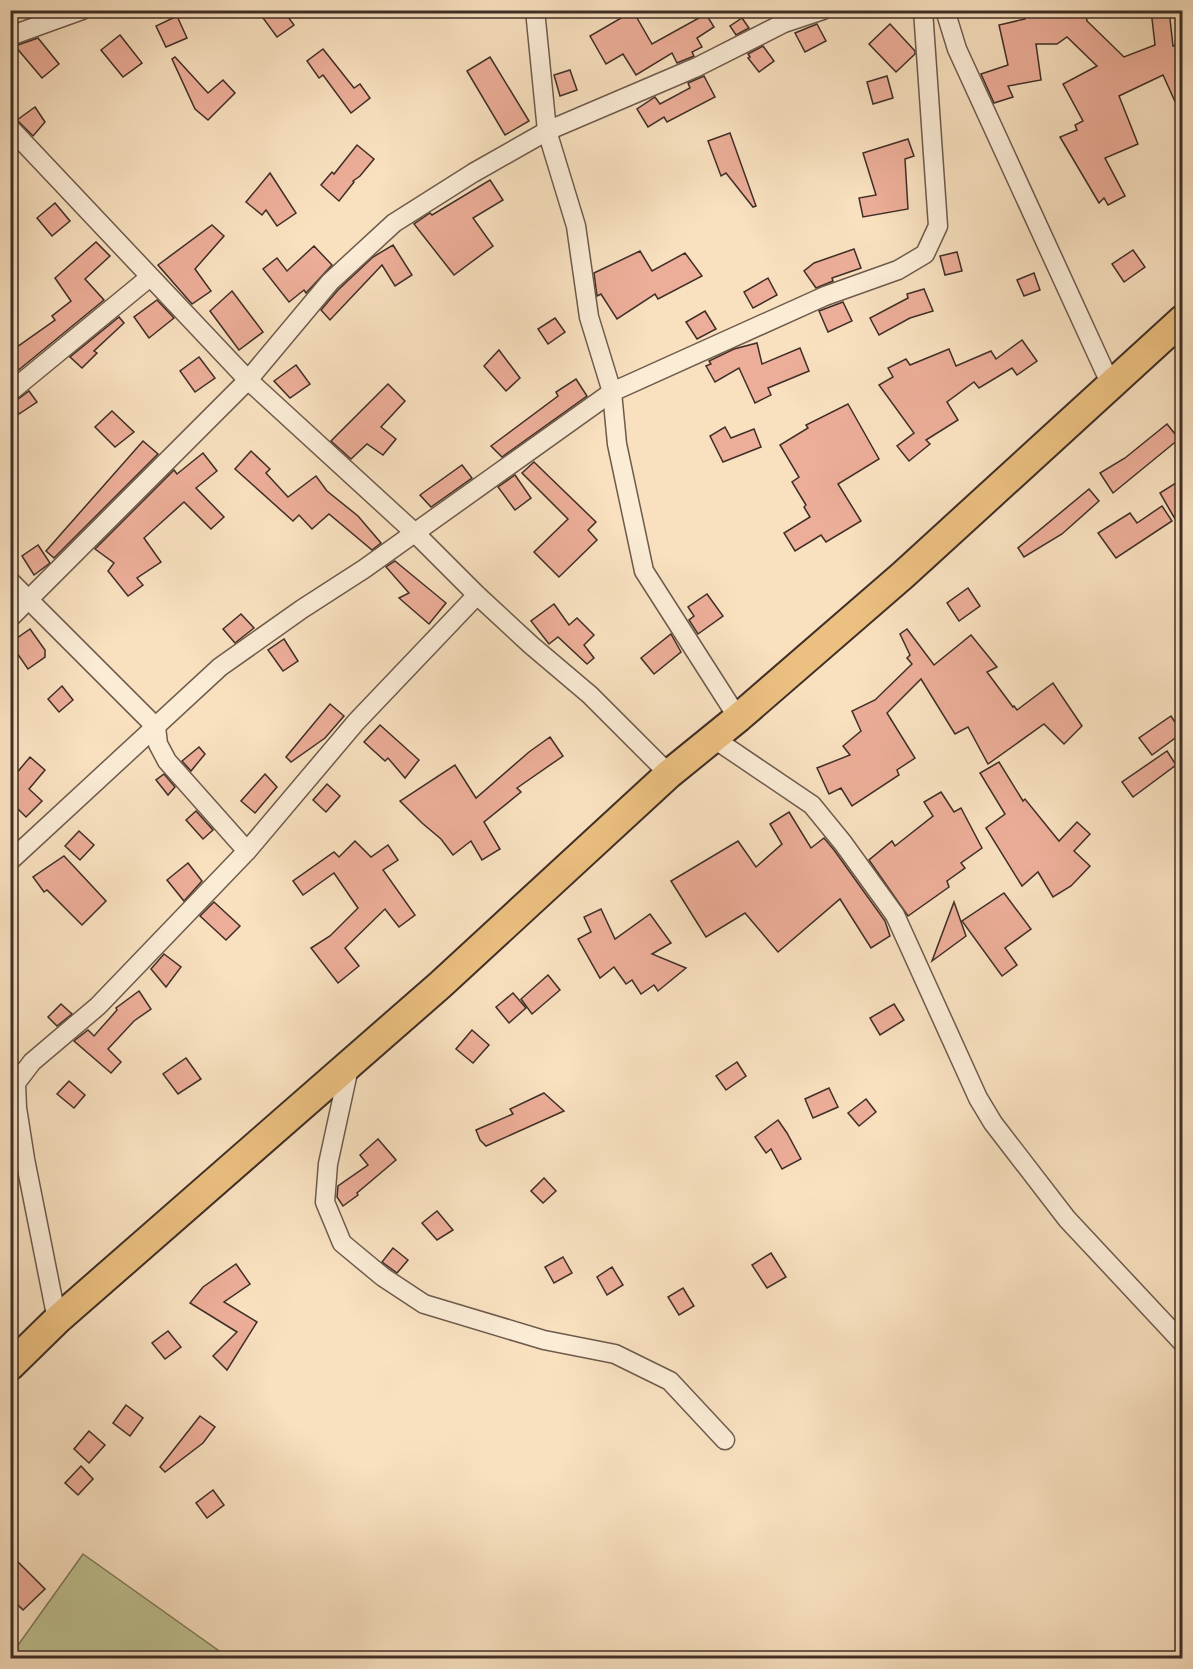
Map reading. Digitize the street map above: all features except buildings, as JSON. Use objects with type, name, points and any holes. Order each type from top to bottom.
[{"type":"main road","points":[[10,1366],[57,1320],[440,985],[669,774],[738,718],[903,575],[1182,320]]},
{"type":"street","points":[[10,36],[81,10]]},
{"type":"street","points":[[536,10],[547,131],[576,226],[589,317],[612,392],[617,444],[644,571],[738,718]]},
{"type":"street","points":[[10,618],[248,380],[330,282],[393,223],[473,173],[547,131],[697,67],[784,23],[823,10]]},
{"type":"street","points":[[10,861],[220,667],[415,533],[612,392],[825,296],[898,270],[926,254],[938,226],[923,10]]},
{"type":"street","points":[[945,10],[957,49],[1111,385]]},
{"type":"street","points":[[10,128],[248,380],[415,533],[531,645],[590,695],[669,774]]},
{"type":"street","points":[[10,392],[150,277]]},
{"type":"street","points":[[10,581],[156,727],[158,744],[167,761],[247,851]]},
{"type":"street","points":[[57,1320],[17,1108],[16,1083],[32,1062],[98,1006],[247,851],[356,722],[477,595]]},
{"type":"street","points":[[713,738],[813,805],[843,843],[895,915],[978,1098],[993,1123],[1067,1218],[1182,1342]]},
{"type":"street","points":[[351,1063],[328,1164],[325,1202],[342,1243],[383,1277],[424,1304],[544,1340],[615,1354],[670,1381],[725,1440]]},
{"type":"green space","points":[[83,1554],[229,1658],[11,1658]]}]
